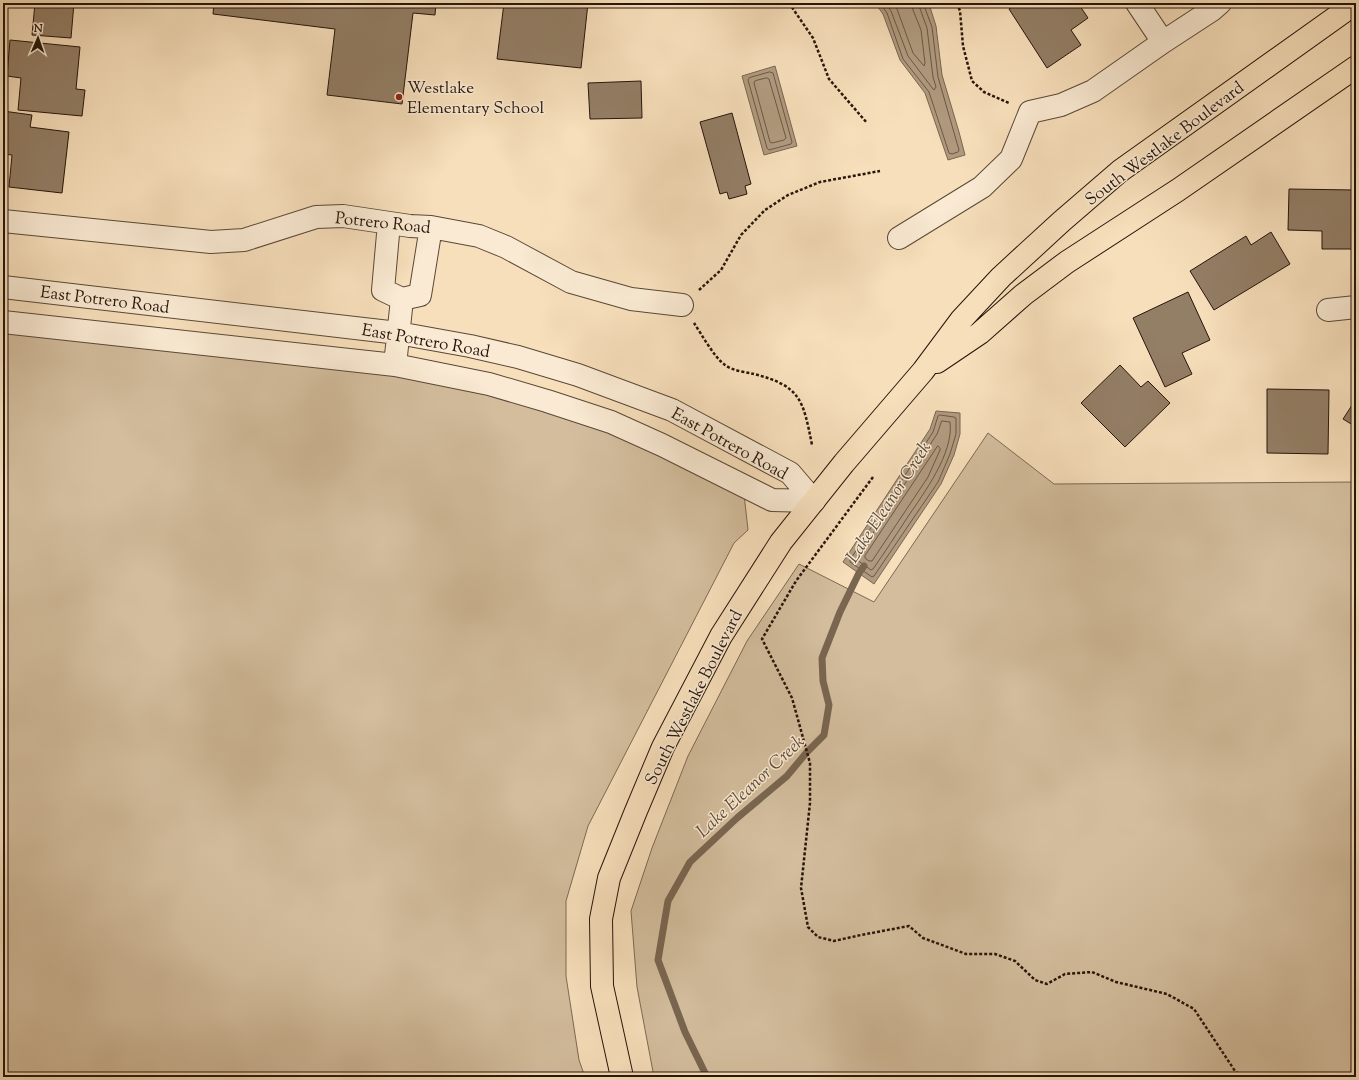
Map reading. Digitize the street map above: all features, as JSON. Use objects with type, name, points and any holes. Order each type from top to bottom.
[{"type":"main road","name":"South Westlake Boulevard","points":[[622,1077],[602,986],[601,919],[609,878],[663,747],[721,636],[781,542],[844,463],[923,371],[962,320],[1001,277],[1114,176],[1356,3]]},
{"type":"main road","name":"South Westlake Boulevard","points":[[923,371],[980,333],[1023,296],[1067,262],[1178,190],[1356,67]]},
{"type":"street","points":[[1137,3],[1163,42]]},
{"type":"street","points":[[899,238],[982,187],[1011,159],[1030,112],[1062,105],[1094,92],[1220,3]]},
{"type":"street","name":"Potrero Road","points":[[3,221],[210,242],[244,240],[316,217],[343,216],[410,226],[431,227],[479,236],[506,246],[571,282],[631,300],[682,305]]},
{"type":"street","points":[[389,223],[383,290],[402,299],[420,295],[431,227]]},
{"type":"street","name":"East Potrero Road","points":[[3,287],[398,333],[470,346],[518,357],[578,375],[672,410],[790,473],[814,501]]},
{"type":"street","points":[[395,365],[402,299]]},
{"type":"street","points":[[1328,310],[1356,307]]},
{"type":"street","name":"East Potrero Road","points":[[3,322],[395,365],[488,384],[611,422],[662,445],[772,500],[814,501]]},
{"type":"path","points":[[789,3],[813,38],[829,79],[867,123]]},
{"type":"path","points":[[957,3],[960,11],[963,46],[972,81],[984,92]]},
{"type":"path","points":[[682,305],[721,270],[741,234],[765,210],[788,195],[820,182],[880,171]]},
{"type":"path","points":[[709,344],[718,358],[726,366],[772,379],[785,385],[797,396],[806,414],[812,445]]},
{"type":"path","points":[[873,477],[796,581],[762,639],[792,698],[810,763],[810,803],[801,888],[808,927],[818,937],[834,942],[861,935],[910,926],[923,938],[966,954],[995,954],[1015,961],[1035,980],[1047,984],[1065,974],[1092,972],[1116,982],[1168,994],[1194,1009],[1235,1071],[1242,1077]]},
{"type":"shaded area","points":[[3,322],[489,384],[743,485],[748,530],[734,543],[588,826],[566,901],[566,976],[579,1060],[585,1077],[3,1077]]},
{"type":"shaded area","points":[[988,433],[1054,484],[1356,482],[1356,1077],[654,1077],[637,987],[631,911],[652,848],[688,756],[747,641],[799,564],[874,602]]},
{"type":"water","points":[[875,3],[926,3],[930,7],[936,26],[942,75],[965,155],[948,160],[925,93],[900,60],[883,14]]},
{"type":"water","points":[[775,66],[797,146],[764,155],[742,76]]},
{"type":"water","points":[[936,411],[960,413],[960,434],[954,455],[941,484],[874,584],[843,562],[930,429]]},
{"type":"building","points":[[35,3],[74,3],[71,38],[32,35]]},
{"type":"building","points":[[214,3],[436,3],[435,15],[413,13],[402,104],[327,95],[335,29],[213,14]]},
{"type":"building","points":[[504,3],[588,3],[581,68],[497,59]]},
{"type":"building","points":[[1019,3],[1078,3],[1088,18],[1071,30],[1081,45],[1047,68],[1009,9]]},
{"type":"building","points":[[10,40],[80,47],[76,89],[85,90],[82,116],[18,110],[21,78],[7,76]]},
{"type":"building","points":[[641,81],[642,118],[590,119],[588,83]]},
{"type":"building","points":[[3,111],[32,115],[30,127],[69,132],[62,193],[9,187],[12,155],[3,154]]},
{"type":"building","points":[[732,113],[751,184],[745,186],[747,194],[729,199],[727,192],[720,194],[700,122]]},
{"type":"building","points":[[1289,189],[1354,190],[1353,249],[1322,249],[1322,231],[1288,230]]},
{"type":"building","points":[[1271,232],[1290,264],[1214,310],[1190,271],[1246,236],[1251,245]]},
{"type":"building","points":[[1188,292],[1210,340],[1182,353],[1192,374],[1165,387],[1133,318]]},
{"type":"building","points":[[1120,365],[1141,387],[1148,381],[1170,403],[1125,447],[1081,403]]},
{"type":"building","points":[[1267,389],[1329,390],[1328,454],[1267,453]]},
{"type":"building","points":[[1356,399],[1356,427],[1343,419]]},
{"type":"waterway","name":"Lake Eleanor Creek","points":[[707,1077],[685,1032],[658,960],[668,901],[690,862],[737,818],[787,776],[807,752],[824,735],[829,705],[823,681],[822,658],[840,612],[864,566]]},
{"type":"place","name":"Westlake Elementary School","points":[[399,97]]}]
